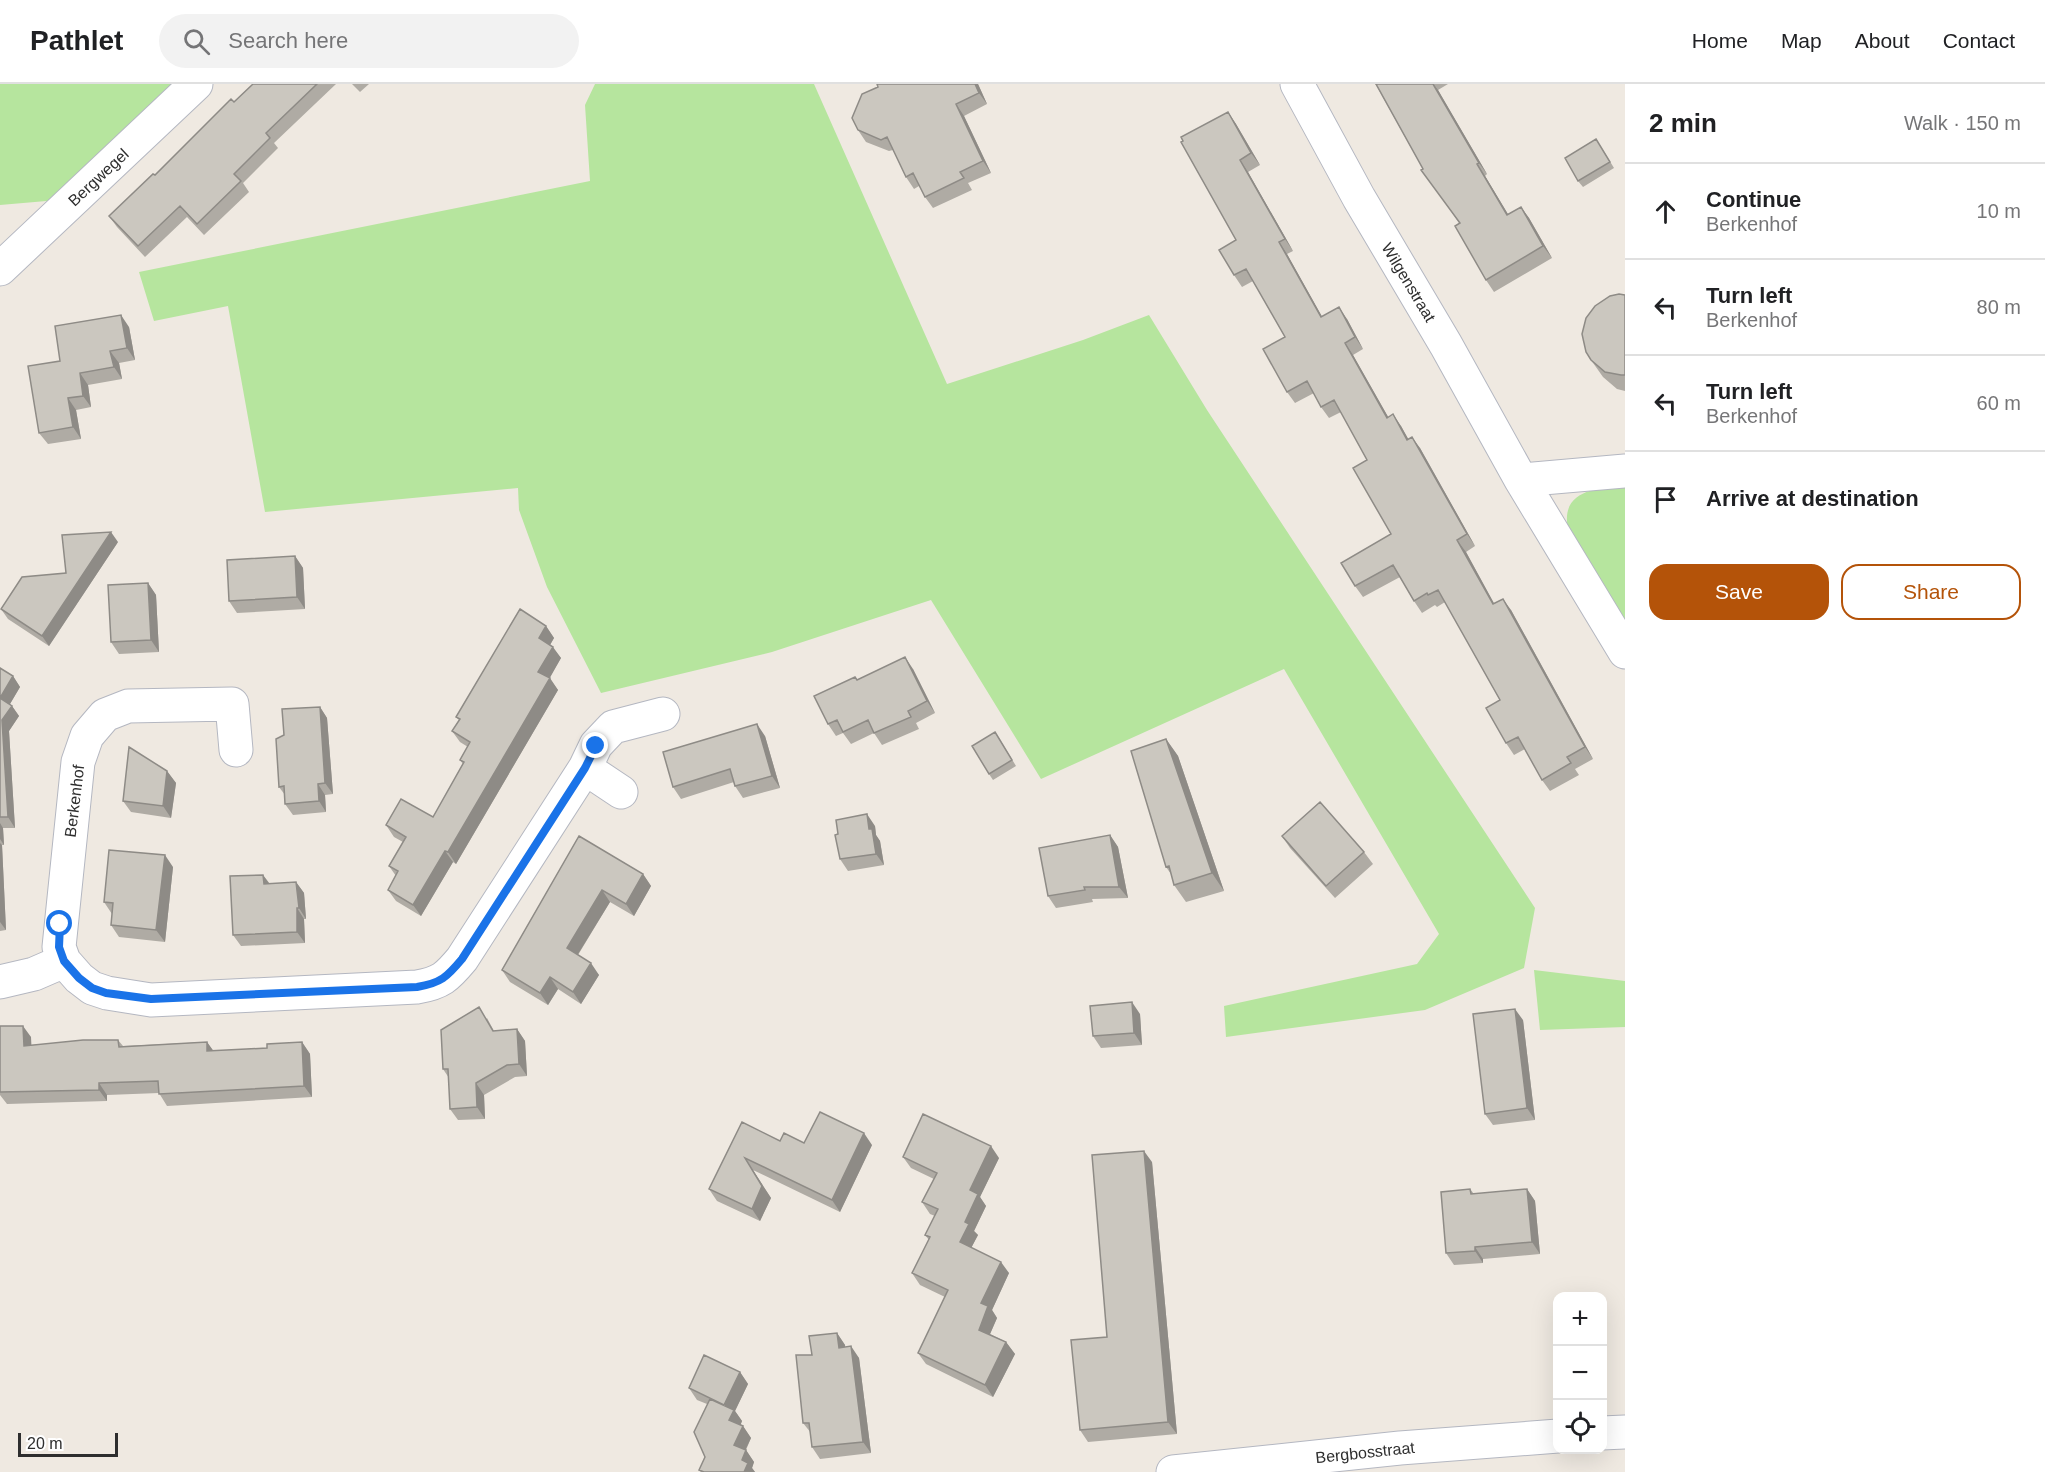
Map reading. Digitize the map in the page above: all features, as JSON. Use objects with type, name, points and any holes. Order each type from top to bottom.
[{"type":"street","name":"Bergwegel","points":[[0,269],[196,84]]},
{"type":"street","name":"Wilgenstraat","points":[[1297,84],[1359,198],[1446,345],[1521,480],[1625,652]]},
{"type":"street","points":[[1521,480],[1625,471]]},
{"type":"street","name":"Berkenhof","points":[[64,961],[59,947],[60,924],[78,762],[87,736],[105,715],[128,706],[232,704],[236,750]]},
{"type":"street","points":[[0,982],[34,974],[64,961],[79,978],[92,988],[106,993],[151,999],[417,987],[434,984],[448,976],[462,959],[585,768],[596,746],[613,727],[663,714]]},
{"type":"street","points":[[585,768],[621,792]]},
{"type":"street","points":[[1607,1433],[1625,1432]]},
{"type":"street","name":"Bergbosstraat","points":[[1173,1472],[1423,1446],[1553,1436]]},
{"type":"green space","points":[[0,84],[179,84],[58,200],[0,205]]},
{"type":"green space","points":[[595,84],[814,84],[947,384],[1083,340],[1149,315],[1207,410],[1535,908],[1524,968],[1425,1010],[1226,1037],[1224,1006],[1417,964],[1439,934],[1284,669],[1041,779],[931,600],[772,652],[601,693],[547,587],[519,510],[518,488],[265,512],[228,306],[154,321],[139,272],[590,181],[585,105]]},
{"type":"green space","points":[[1625,486],[1625,629],[1568,529],[1567,516],[1575,499],[1583,494],[1603,488]]},
{"type":"green space","points":[[1534,970],[1625,981],[1625,1027],[1540,1030]]},
{"type":"building","points":[[253,84],[317,84],[266,133],[270,138],[234,174],[241,181],[197,224],[180,206],[138,246],[109,216],[153,174],[155,175],[231,99],[234,102]]},
{"type":"building","points":[[877,84],[975,84],[979,93],[956,104],[983,161],[960,172],[964,178],[925,197],[913,173],[906,177],[887,137],[881,140],[858,130],[852,118],[862,94],[878,87]]},
{"type":"building","points":[[1376,84],[1433,84],[1507,215],[1521,207],[1543,246],[1486,280],[1455,226],[1460,223],[1421,170],[1423,169]]},
{"type":"building","points":[[1228,112],[1251,153],[1240,160],[1285,239],[1279,242],[1321,317],[1339,307],[1355,337],[1345,343],[1387,418],[1393,414],[1407,440],[1412,437],[1467,534],[1457,540],[1493,604],[1503,599],[1585,747],[1567,757],[1571,763],[1542,780],[1518,737],[1506,743],[1486,708],[1500,700],[1438,590],[1428,595],[1427,593],[1414,601],[1393,565],[1355,586],[1341,563],[1391,534],[1353,468],[1367,460],[1334,400],[1321,407],[1307,381],[1287,392],[1263,349],[1285,337],[1246,269],[1234,275],[1219,250],[1236,240],[1181,142],[1183,141],[1181,137]]},
{"type":"building","points":[[1596,139],[1610,162],[1578,181],[1565,158]]},
{"type":"building","points":[[1625,295],[1625,375],[1605,372],[1591,360],[1586,352],[1582,334],[1586,318],[1595,306],[1610,296]]},
{"type":"building","points":[[121,315],[127,348],[110,351],[114,367],[80,373],[83,396],[68,398],[73,427],[39,433],[28,366],[60,361],[55,326]]},
{"type":"building","points":[[111,532],[42,636],[1,609],[22,577],[66,573],[62,535]]},
{"type":"building","points":[[295,556],[297,597],[229,601],[227,560]]},
{"type":"building","points":[[148,583],[151,640],[111,642],[108,585]]},
{"type":"building","points":[[520,609],[546,626],[539,638],[553,647],[538,672],[550,678],[448,852],[445,851],[413,905],[388,890],[398,871],[389,866],[406,837],[386,825],[401,799],[433,817],[464,762],[460,760],[470,742],[452,731],[460,719],[456,717]]},
{"type":"building","points":[[905,657],[927,701],[908,711],[911,717],[874,733],[868,720],[843,732],[837,720],[828,724],[814,696],[855,677],[857,680]]},
{"type":"building","points":[[0,668],[13,676],[0,698]]},
{"type":"building","points":[[0,698],[12,706],[2,720],[8,817],[0,817]]},
{"type":"building","points":[[320,707],[325,783],[318,784],[319,801],[285,804],[284,786],[279,787],[276,739],[284,735],[282,709]]},
{"type":"building","points":[[757,724],[772,776],[735,786],[730,769],[673,787],[663,752]]},
{"type":"building","points":[[995,732],[1012,760],[989,774],[972,746]]},
{"type":"building","points":[[1166,739],[1212,873],[1174,885],[1169,866],[1166,867],[1131,751]]},
{"type":"building","points":[[129,747],[167,771],[163,806],[123,801]]},
{"type":"building","points":[[1320,802],[1364,852],[1326,886],[1282,836]]},
{"type":"building","points":[[867,814],[876,854],[840,859],[835,835],[838,834],[836,820]]},
{"type":"building","points":[[1110,835],[1119,887],[1084,887],[1085,890],[1048,896],[1039,848]]},
{"type":"building","points":[[579,836],[643,874],[626,904],[602,890],[567,948],[591,963],[573,992],[550,977],[540,993],[502,970]]},
{"type":"building","points":[[109,850],[165,855],[156,930],[111,925],[113,903],[104,902]]},
{"type":"building","points":[[263,875],[264,884],[296,882],[299,908],[297,908],[297,932],[233,935],[230,876]]},
{"type":"building","points":[[1132,1002],[1134,1033],[1093,1036],[1090,1006]]},
{"type":"building","points":[[479,1007],[493,1031],[517,1029],[519,1064],[507,1065],[476,1083],[477,1107],[450,1109],[448,1069],[443,1069],[441,1030]]},
{"type":"building","points":[[1515,1009],[1527,1108],[1485,1114],[1473,1014]]},
{"type":"building","points":[[0,1026],[23,1026],[24,1046],[83,1040],[118,1040],[119,1047],[207,1042],[207,1051],[267,1048],[267,1044],[302,1042],[304,1086],[159,1094],[158,1081],[99,1083],[99,1090],[0,1092]]},
{"type":"building","points":[[820,1112],[864,1133],[832,1200],[745,1158],[762,1186],[752,1209],[709,1189],[742,1122],[780,1141],[784,1133],[804,1143]]},
{"type":"building","points":[[923,1114],[991,1146],[970,1190],[978,1194],[965,1222],[969,1224],[960,1242],[1001,1262],[981,1303],[988,1306],[979,1330],[1006,1342],[985,1385],[918,1353],[948,1290],[912,1273],[930,1237],[925,1235],[938,1209],[922,1202],[937,1173],[903,1157]]},
{"type":"building","points":[[1144,1151],[1168,1422],[1080,1430],[1071,1340],[1107,1337],[1092,1155]]},
{"type":"building","points":[[1470,1189],[1471,1194],[1527,1189],[1532,1242],[1475,1247],[1475,1251],[1446,1253],[1441,1192]]},
{"type":"building","points":[[837,1333],[839,1348],[851,1346],[863,1442],[812,1447],[809,1423],[803,1423],[796,1355],[812,1355],[809,1336]]},
{"type":"building","points":[[704,1355],[740,1372],[724,1405],[689,1388]]},
{"type":"building","points":[[710,1399],[734,1410],[729,1420],[743,1426],[734,1445],[746,1450],[742,1460],[748,1463],[744,1472],[699,1470],[705,1457],[694,1432]]},
{"type":"route","points":[[60,924],[59,947],[64,961],[79,978],[92,988],[106,993],[151,999],[417,987],[434,984],[448,976],[462,959],[585,768],[596,746]]}]
